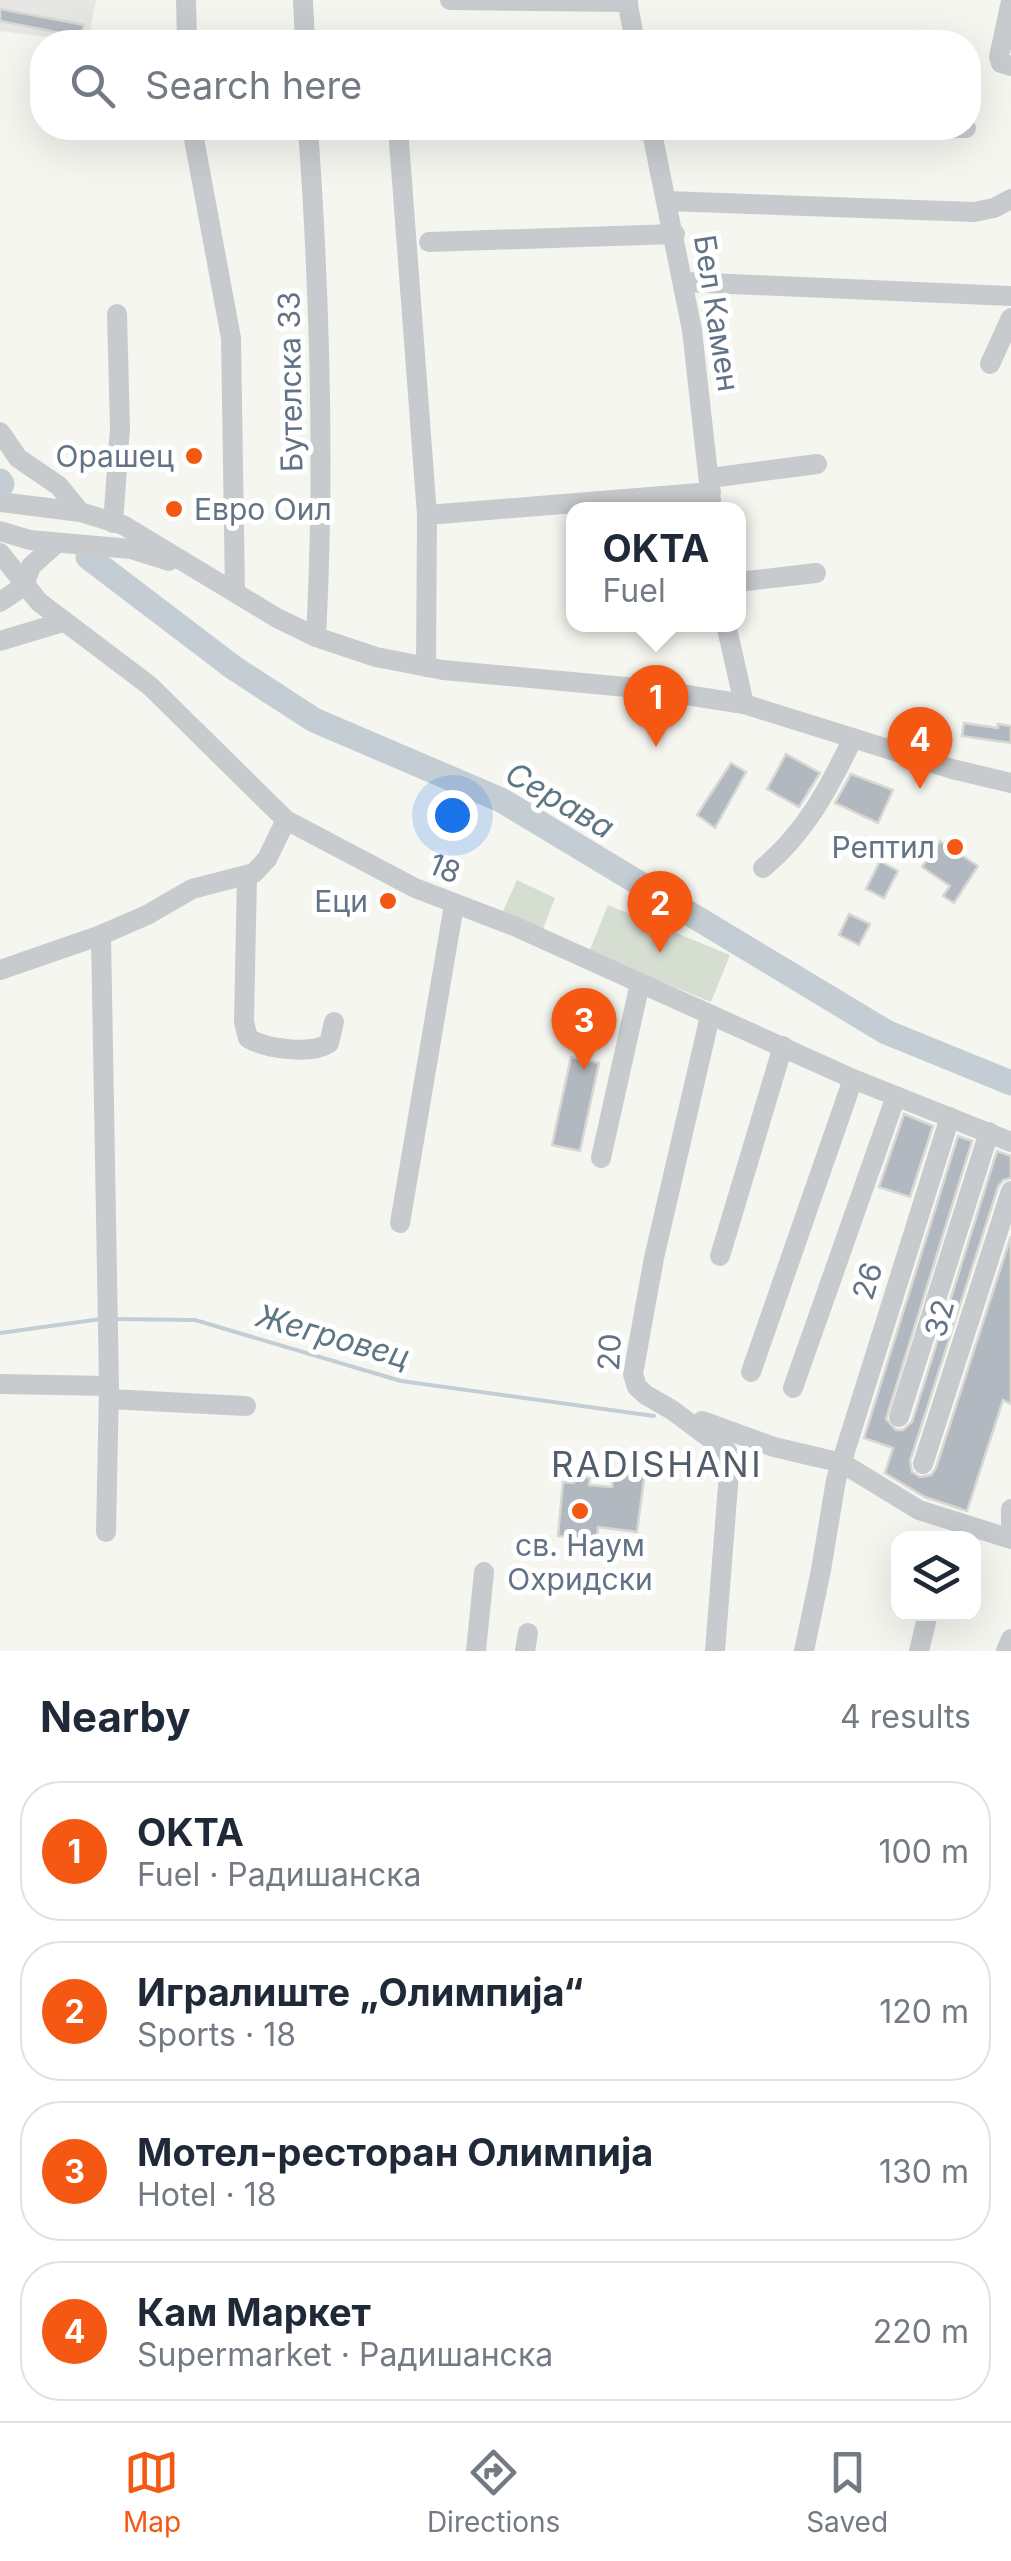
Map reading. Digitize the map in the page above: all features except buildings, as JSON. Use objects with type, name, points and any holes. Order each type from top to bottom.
[{"type":"street","points":[[186,0],[187,30]]},
{"type":"street","points":[[304,0],[304,30]]},
{"type":"street","points":[[450,0],[628,1],[633,30]]},
{"type":"street","points":[[1011,1],[999,57],[1001,63],[1011,66]]},
{"type":"street","points":[[194,140],[231,338],[234,592]]},
{"type":"street","name":"Бутелска 33","points":[[309,140],[320,313],[321,522],[316,636]]},
{"type":"street","points":[[399,140],[428,515],[426,667]]},
{"type":"street","name":"Бел Камен","points":[[655,140],[684,282],[711,493]]},
{"type":"street","points":[[668,201],[974,212],[1011,199]]},
{"type":"street","points":[[429,242],[675,234]]},
{"type":"street","points":[[684,282],[1011,296]]},
{"type":"street","points":[[86,544],[120,428],[118,314]]},
{"type":"street","points":[[990,364],[1011,318]]},
{"type":"street","points":[[0,432],[18,458],[97,517]]},
{"type":"street","points":[[595,502],[711,493],[817,464]]},
{"type":"street","points":[[20,580],[3,540],[2,501],[97,517],[160,545],[195,570],[316,636],[376,657],[426,667],[648,688],[744,704],[1011,784]]},
{"type":"street","points":[[428,515],[566,504]]},
{"type":"street","points":[[3,540],[131,548],[195,570]]},
{"type":"street","points":[[0,602],[30,566],[57,543]]},
{"type":"street","points":[[746,581],[816,573]]},
{"type":"street","name":"18","points":[[20,580],[64,622],[150,686],[286,820],[384,874],[575,950],[640,984],[853,1080],[1011,1142]]},
{"type":"street","points":[[0,642],[64,622]]},
{"type":"street","points":[[728,632],[744,704]]},
{"type":"street","points":[[762,868],[789,846],[811,818],[853,738]]},
{"type":"street","points":[[0,970],[101,936],[192,889],[247,876],[267,858],[286,820]]},
{"type":"street","points":[[247,876],[244,1022],[248,1038],[258,1044],[316,1049],[329,1043],[334,1022]]},
{"type":"street","points":[[400,1223],[454,904]]},
{"type":"street","points":[[101,936],[109,1393],[106,1532]]},
{"type":"street","points":[[600,1158],[640,984]]},
{"type":"street","name":"20","points":[[710,1016],[654,1258],[634,1374],[637,1387],[727,1451],[730,1460],[715,1651]]},
{"type":"street","points":[[720,1256],[783,1046]]},
{"type":"street","points":[[751,1372],[853,1080]]},
{"type":"street","points":[[793,1388],[896,1096]]},
{"type":"street","name":"26","points":[[804,1651],[839,1472],[950,1117]]},
{"type":"street","points":[[899,1417],[989,1132]]},
{"type":"street","name":"32","points":[[925,1462],[1011,1191]]},
{"type":"street","points":[[0,1384],[246,1406]]},
{"type":"street","points":[[672,1410],[839,1472],[920,1510],[951,1530],[1011,1539]]},
{"type":"street","points":[[1011,1509],[1011,1522]]},
{"type":"street","points":[[476,1651],[484,1572]]},
{"type":"street","points":[[918,1651],[926,1621]]},
{"type":"street","points":[[1006,1651],[1011,1639]]},
{"type":"shaded area","points":[[0,0],[96,0],[90,30],[30,30],[30,35],[0,31]]},
{"type":"shaded area","points":[[517,880],[555,898],[543,929],[503,911]]},
{"type":"shaded area","points":[[608,905],[730,955],[711,1002],[589,952]]},
{"type":"waterway","name":"Серава","points":[[88,557],[234,668],[314,720],[501,800],[886,1032],[1011,1083]]},
{"type":"waterway","name":"Жегровец","points":[[0,1333],[101,1319]]},
{"type":"waterway","name":"Жегровец","points":[[115,1319],[195,1320],[401,1381],[654,1416]]},
{"type":"place","name":"Орашец","points":[[194,456]]},
{"type":"place","name":"Евро Оил","points":[[174,509]]},
{"type":"place","name":"OKTA","points":[[656,747]]},
{"type":"place","name":"Кам Маркет","points":[[920,789]]},
{"type":"place","name":"Рептил","points":[[955,847]]},
{"type":"place","name":"Еци","points":[[388,901]]},
{"type":"place","name":"Игралиште „Олимпија“","points":[[660,953]]},
{"type":"place","name":"Мотел-ресторан Олимпија","points":[[584,1070]]},
{"type":"place","name":"св. Наум Охридски","points":[[580,1511]]},
{"type":"district","name":"RADISHANI","points":[[657,1464]]}]
